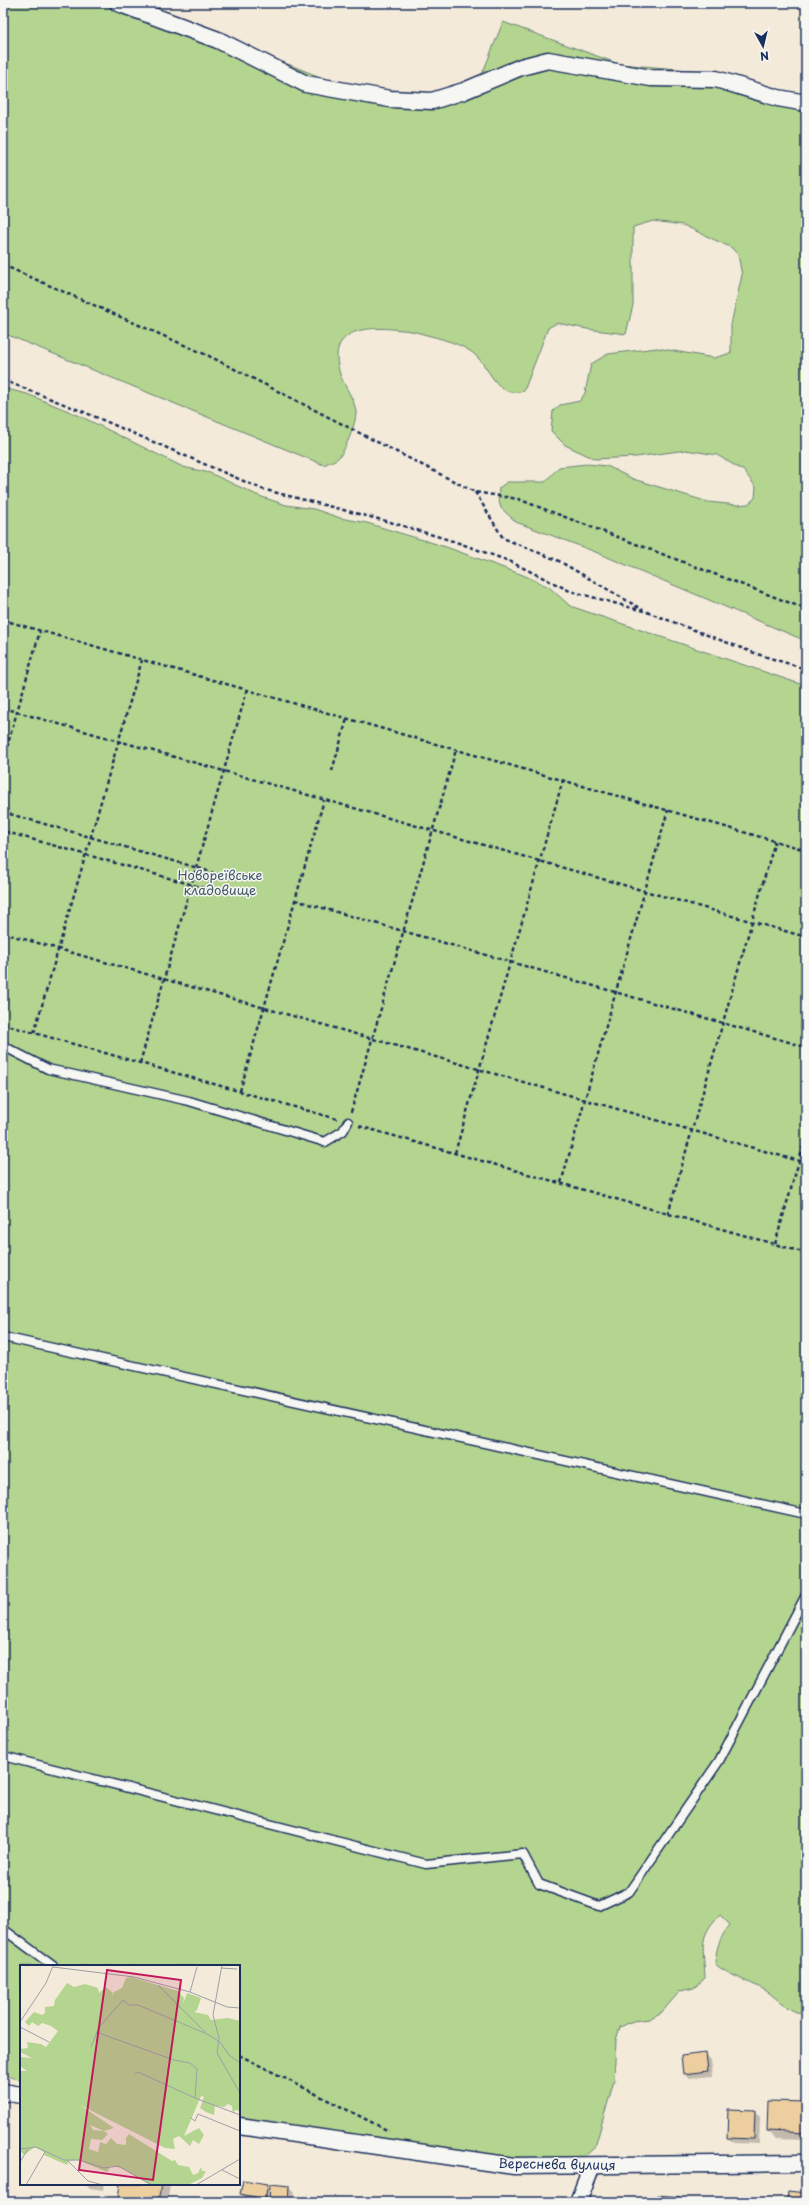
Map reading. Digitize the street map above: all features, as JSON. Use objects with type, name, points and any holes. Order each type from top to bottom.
[{"type":"street","points":[[118,3],[218,40],[306,84],[390,99],[432,101],[464,91],[521,67],[548,60],[651,78],[716,79],[778,98],[806,103]]},
{"type":"street","points":[[3,2092],[20,2095]]},
{"type":"street","name":"Вереснева вулиця","points":[[241,2124],[514,2166],[806,2163]]},
{"type":"street","points":[[578,2202],[592,2166]]},
{"type":"lane","points":[[3,1046],[48,1068],[189,1101],[325,1142],[343,1131],[348,1122]]},
{"type":"lane","points":[[3,1337],[806,1514]]},
{"type":"lane","points":[[3,1756],[426,1864],[523,1854],[539,1884],[599,1906],[629,1892],[718,1760],[806,1595]]},
{"type":"lane","points":[[3,1929],[52,1965]]},
{"type":"path","points":[[3,265],[208,356],[475,492],[518,499],[806,609]]},
{"type":"path","points":[[3,380],[92,415],[262,489],[390,522],[456,542],[509,561],[570,591],[647,612],[757,654],[806,669]]},
{"type":"path","points":[[475,492],[503,538],[559,562],[647,612]]},
{"type":"path","points":[[3,620],[806,850]]},
{"type":"path","points":[[3,761],[40,631]]},
{"type":"path","points":[[34,1032],[142,660]]},
{"type":"path","points":[[140,1063],[247,690]]},
{"type":"path","points":[[3,708],[806,938]]},
{"type":"path","points":[[332,771],[347,719]]},
{"type":"path","points":[[348,1122],[456,750]]},
{"type":"path","points":[[455,1153],[563,780]]},
{"type":"path","points":[[240,1091],[324,800]]},
{"type":"path","points":[[561,1183],[668,810]]},
{"type":"path","points":[[3,812],[212,872],[207,889],[3,831]]},
{"type":"path","points":[[668,1214],[775,841]]},
{"type":"path","points":[[295,900],[806,1046]]},
{"type":"path","points":[[3,933],[806,1162]]},
{"type":"path","points":[[3,1024],[806,1253]]},
{"type":"path","points":[[775,1244],[806,1137]]},
{"type":"path","points":[[240,2056],[394,2134]]},
{"type":"green space","points":[[3,3],[134,3],[348,88],[414,100],[475,92],[503,22],[619,64],[714,72],[806,97],[806,641],[593,551],[516,522],[501,508],[498,498],[499,488],[507,482],[545,482],[559,467],[587,464],[607,466],[633,479],[708,502],[738,505],[748,504],[755,498],[756,487],[744,471],[717,455],[686,450],[636,457],[595,459],[565,445],[551,431],[553,411],[560,405],[580,401],[585,393],[591,364],[608,354],[657,348],[714,358],[731,353],[731,324],[742,275],[738,255],[732,248],[683,225],[653,221],[633,227],[633,305],[626,334],[587,329],[557,323],[548,328],[524,391],[514,392],[499,386],[483,364],[470,351],[444,340],[413,331],[379,328],[367,329],[347,336],[341,342],[337,362],[341,377],[356,409],[356,417],[350,435],[340,456],[324,465],[3,333]]},
{"type":"green space","name":"Новореївське кладовище","points":[[3,388],[27,394],[78,415],[183,467],[210,473],[259,496],[286,505],[314,509],[340,518],[367,523],[446,547],[523,575],[549,587],[570,606],[806,686],[806,2011],[802,2014],[790,2009],[765,1990],[733,1975],[715,1964],[719,1943],[730,1925],[720,1915],[708,1930],[705,1937],[703,1951],[705,1978],[694,1988],[680,1991],[662,2012],[649,2019],[633,2021],[620,2027],[616,2040],[614,2081],[595,2147],[584,2157],[541,2163],[240,2120],[240,1965],[20,1965],[20,2080],[10,2077],[3,2071]]},
{"type":"building","points":[[706,2053],[708,2071],[683,2074],[681,2056]]},
{"type":"building","points":[[768,2101],[806,2102],[806,2133],[767,2131]]},
{"type":"building","points":[[728,2109],[755,2110],[754,2139],[727,2138]]},
{"type":"building","points":[[243,2180],[268,2184],[265,2199],[240,2194]]},
{"type":"building","points":[[270,2184],[290,2186],[289,2202],[269,2202]]},
{"type":"building","points":[[120,2185],[161,2185],[158,2202],[138,2202],[118,2198]]},
{"type":"building","points":[[788,2191],[806,2193],[806,2202],[787,2202]]},
{"type":"building","points":[[658,2195],[680,2197],[680,2202],[657,2202]]},
{"type":"building","points":[[514,2199],[514,2202],[494,2202],[494,2201]]}]
